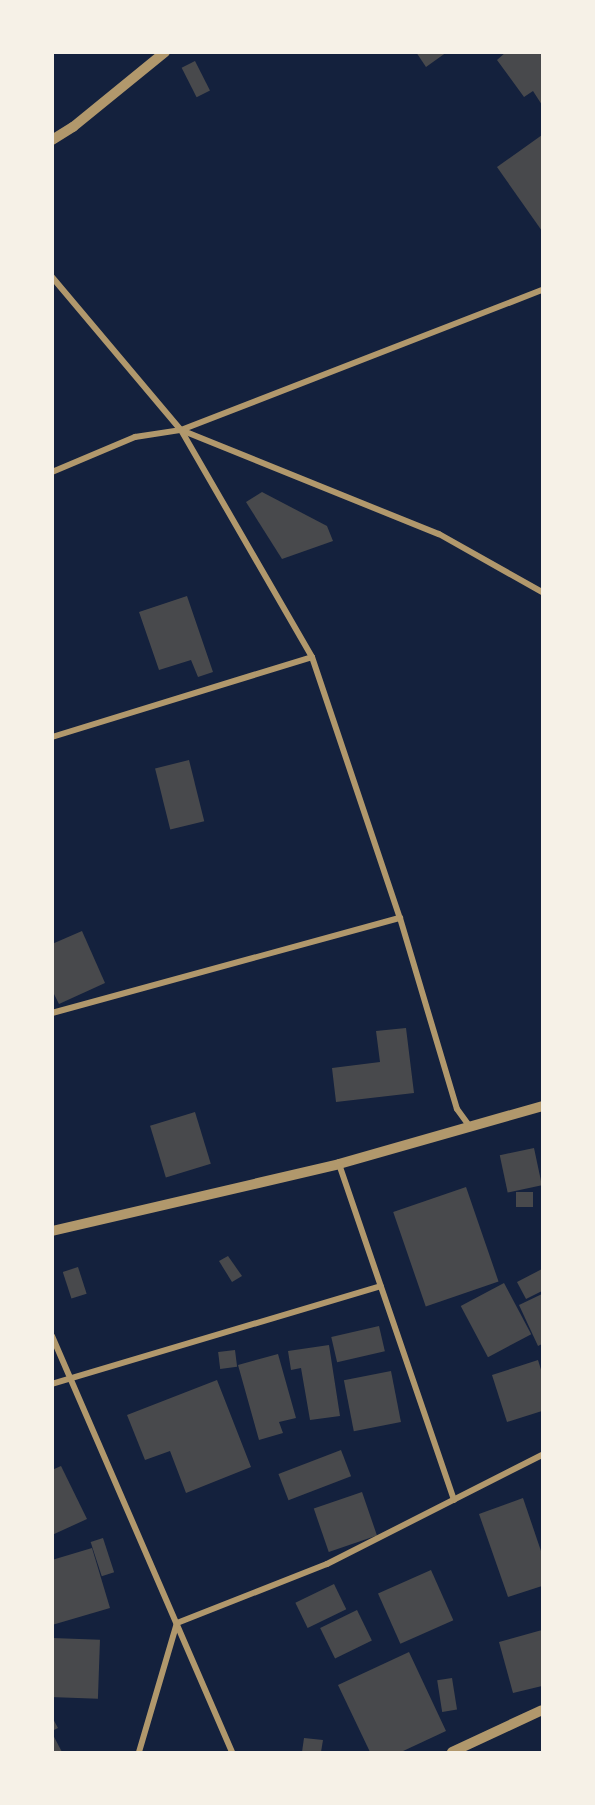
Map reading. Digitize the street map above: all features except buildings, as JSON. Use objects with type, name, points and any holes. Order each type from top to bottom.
[{"type":"street","points":[[52,140],[73,127],[165,52]]},
{"type":"street","points":[[52,277],[181,430],[312,657],[400,918],[457,1109],[470,1127]]},
{"type":"street","points":[[52,472],[135,437],[181,430],[543,290]]},
{"type":"street","points":[[181,430],[438,534],[543,592]]},
{"type":"street","points":[[52,737],[312,657]]},
{"type":"street","points":[[52,1013],[400,918]]},
{"type":"street","points":[[52,1231],[339,1164],[543,1106]]},
{"type":"street","points":[[339,1164],[454,1500]]},
{"type":"street","points":[[52,1384],[381,1286]]},
{"type":"street","points":[[52,1336],[232,1752]]},
{"type":"street","points":[[177,1623],[327,1564],[543,1455]]},
{"type":"street","points":[[139,1752],[177,1623]]},
{"type":"street","points":[[456,1752],[543,1710]]}]
